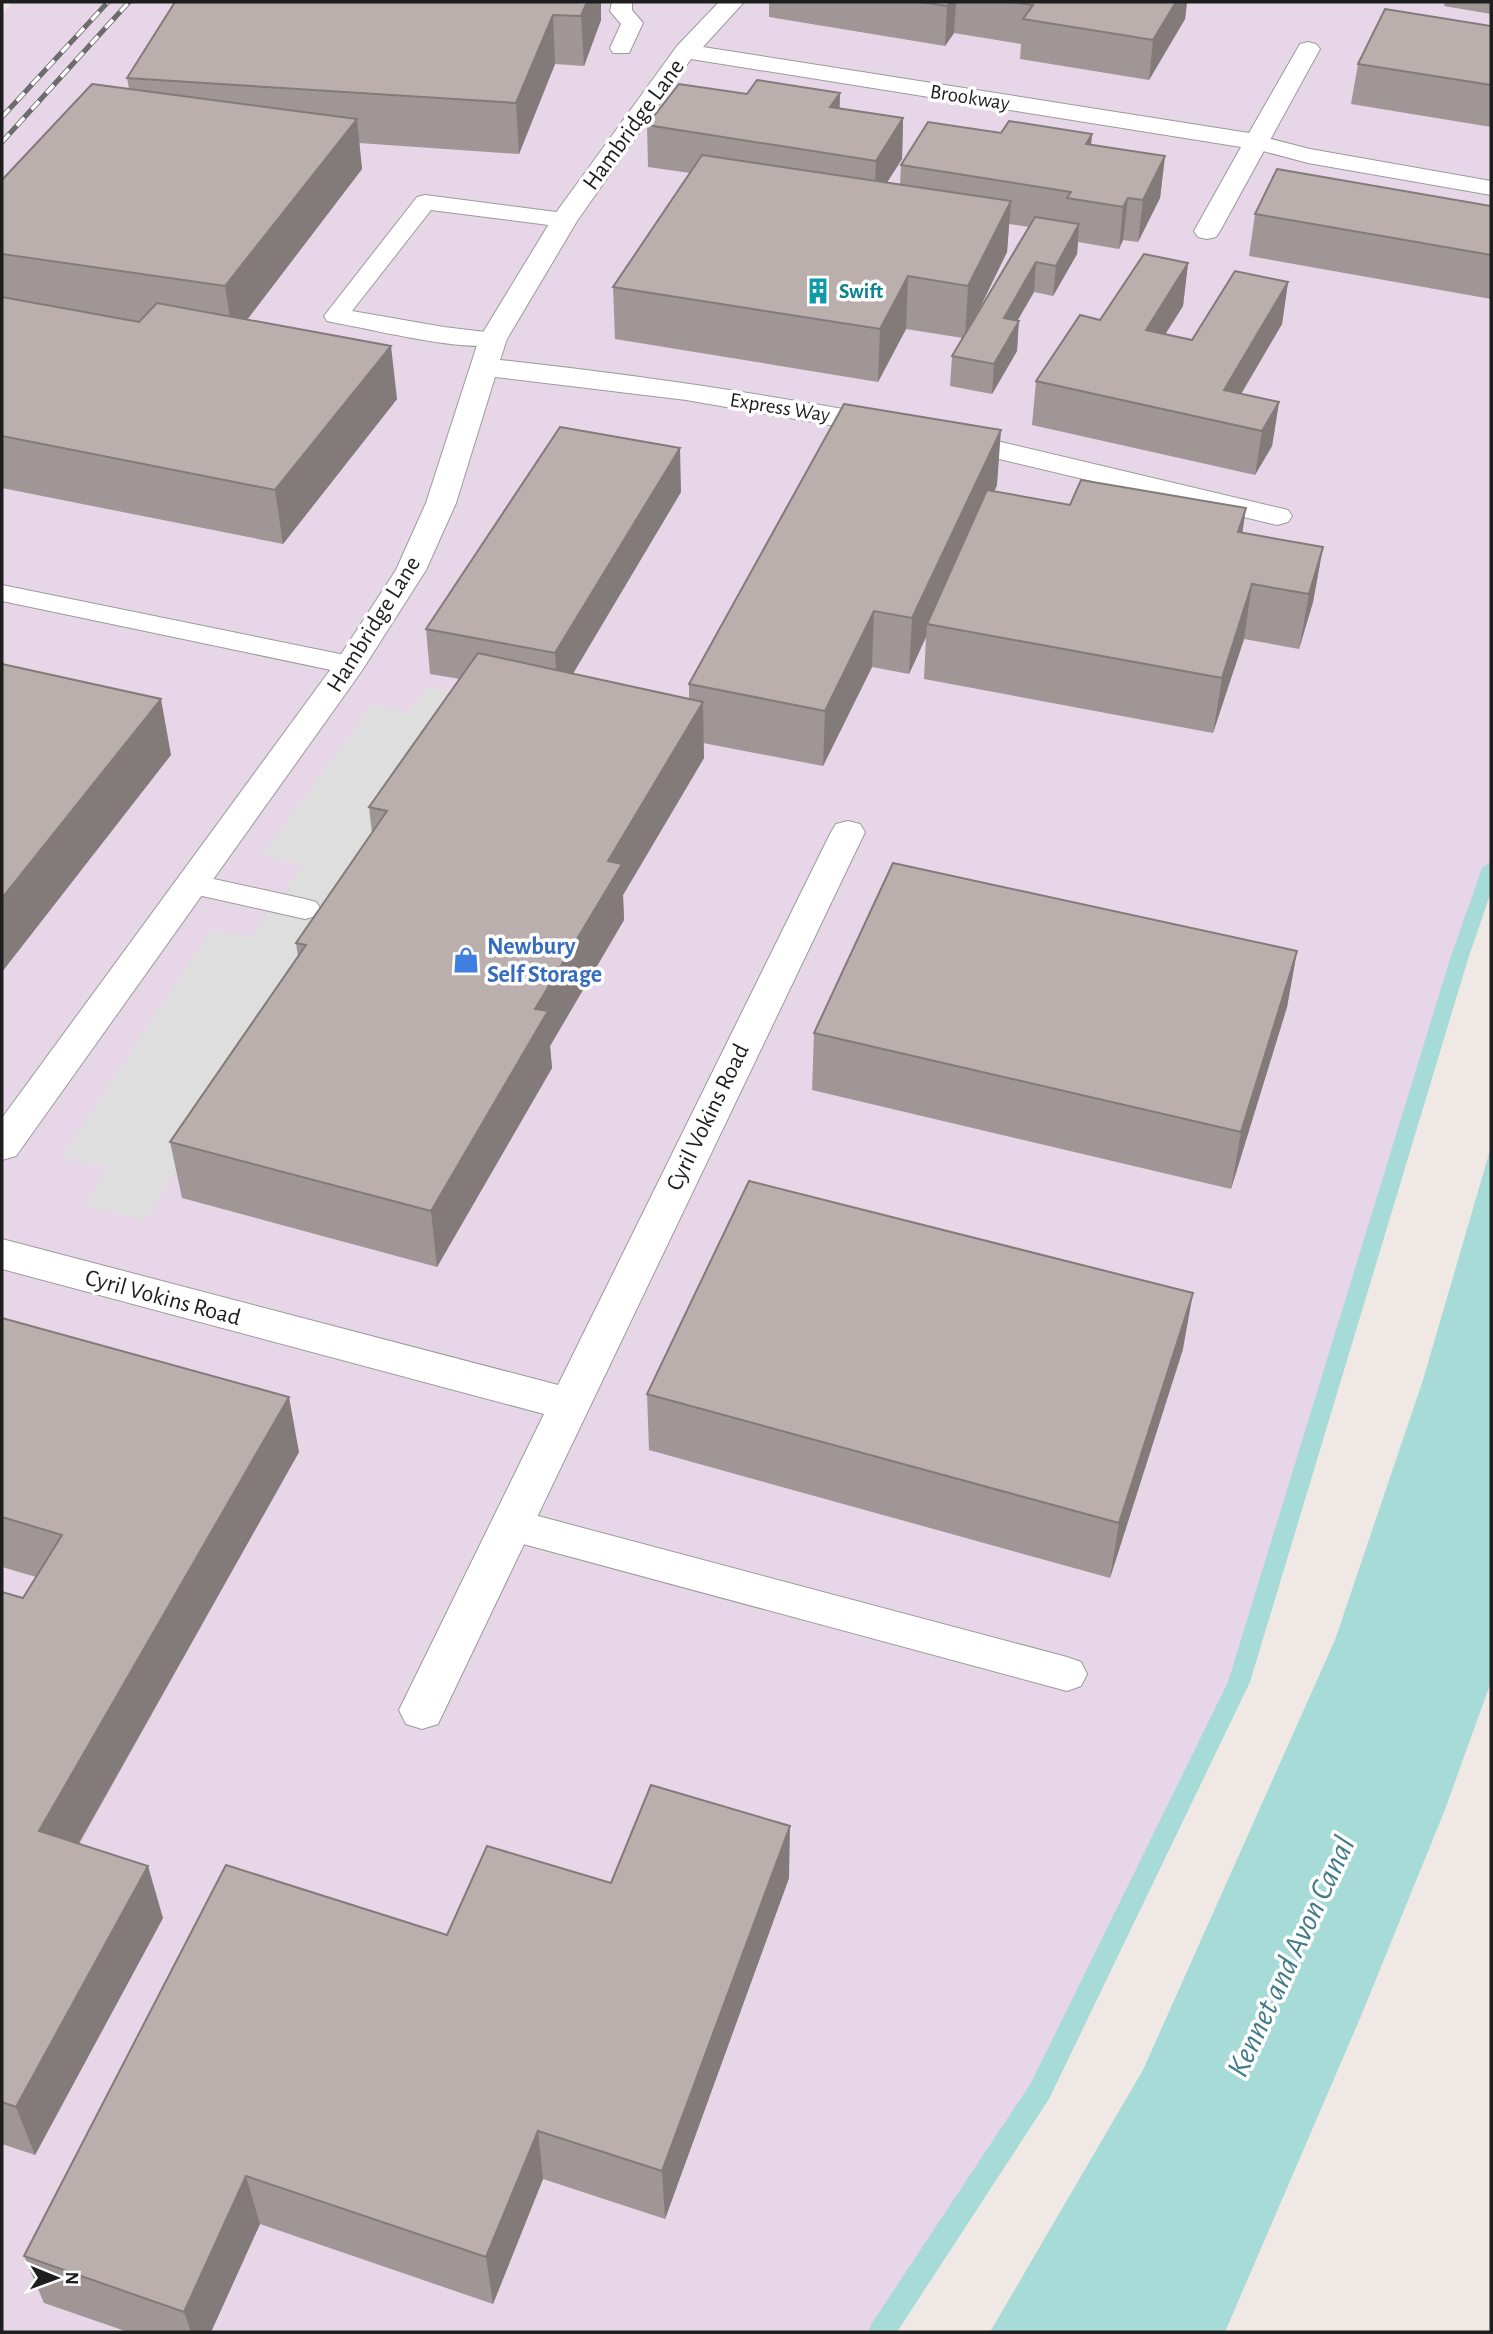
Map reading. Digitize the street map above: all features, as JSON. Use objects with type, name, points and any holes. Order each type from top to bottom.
[{"type":"street","name":"Hambridge Lane","points":[[2,1146],[350,665],[411,570],[441,503],[489,353],[564,220],[685,51],[732,2]]},
{"type":"street","points":[[1207,230],[1308,49]]},
{"type":"street","name":"Brookway","points":[[685,51],[1256,142]]},
{"type":"street","name":"Express Way","points":[[489,353],[567,376],[788,407],[1014,452],[1277,516]]},
{"type":"street","name":"Cyril Vokins Road","points":[[422,1710],[568,1404],[848,832]]},
{"type":"street","name":"Cyril Vokins Road","points":[[2,1254],[568,1404]]},
{"type":"lane","points":[[621,48],[632,23],[621,11],[622,2]]},
{"type":"lane","points":[[1256,142],[1308,156],[1491,188]]},
{"type":"lane","points":[[489,353],[444,335],[336,316],[425,202],[564,220]]},
{"type":"lane","points":[[2,593],[350,665]]},
{"type":"lane","points":[[191,884],[305,909]]},
{"type":"lane","points":[[512,1525],[1067,1674]]},
{"type":"shaded area","points":[[13,2],[1491,2],[1491,868],[1459,959],[1239,1682],[1040,2091],[881,2332],[2,2332],[2,14]]},
{"type":"shaded area","points":[[428,687],[473,696],[145,1220],[86,1206],[108,1168],[62,1157],[211,930],[251,937],[303,865],[263,855],[372,704],[407,713]]},
{"type":"water","name":"Kennet and Avon Canal","points":[[1491,1147],[1491,1682],[1444,1812],[1361,2016],[1225,2332],[990,2332],[1143,2070],[1335,1640],[1423,1380]]},
{"type":"building","points":[[175,2],[587,2],[581,16],[553,15],[516,103],[127,78]]},
{"type":"building","points":[[921,2],[950,2],[947,6]]},
{"type":"building","points":[[1010,2],[1176,2],[1153,40],[1023,19],[1033,5]]},
{"type":"building","points":[[1385,9],[1491,26],[1491,85],[1358,64]]},
{"type":"building","points":[[757,80],[840,93],[830,107],[903,118],[876,161],[647,125],[679,84],[747,94]]},
{"type":"building","points":[[92,84],[357,119],[225,286],[2,254],[2,180]]},
{"type":"building","points":[[1009,121],[1092,134],[1086,144],[1165,156],[1143,200],[1128,198],[1123,207],[1067,198],[1071,192],[901,165],[928,122],[1001,133]]},
{"type":"building","points":[[702,155],[1011,201],[968,286],[908,276],[880,329],[613,287]]},
{"type":"building","points":[[1277,169],[1491,206],[1491,255],[1255,214]]},
{"type":"building","points":[[1035,217],[1079,224],[1056,266],[1036,262],[1004,318],[1019,321],[994,364],[952,356]]},
{"type":"building","points":[[1144,254],[1188,263],[1146,330],[1192,340],[1235,271],[1288,282],[1224,390],[1279,402],[1262,431],[1036,381],[1080,315],[1100,320]]},
{"type":"building","points":[[2,297],[139,322],[157,303],[391,346],[275,490],[2,436]]},
{"type":"building","points":[[844,404],[1001,430],[912,618],[874,611],[825,711],[689,684]]},
{"type":"building","points":[[560,427],[680,448],[555,653],[426,629]]},
{"type":"building","points":[[1081,480],[1246,508],[1238,532],[1323,547],[1309,594],[1252,584],[1222,678],[927,624],[987,490],[1070,505]]},
{"type":"building","name":"Newbury Self Storage","points":[[478,653],[703,702],[608,861],[622,864],[535,1009],[548,1011],[431,1211],[170,1142],[306,945],[296,943],[387,811],[369,807]]},
{"type":"building","points":[[2,664],[161,699],[2,898]]},
{"type":"building","points":[[893,863],[1297,951],[1241,1132],[814,1033]]},
{"type":"building","points":[[749,1181],[1193,1293],[1119,1523],[647,1394]]},
{"type":"building","points":[[2,1318],[289,1397],[39,1831],[148,1866],[16,2107],[2,2102],[2,1592],[23,1598],[62,1535],[2,1517]]},
{"type":"building","points":[[651,1785],[790,1826],[662,2171],[538,2131],[486,2257],[246,2176],[184,2312],[24,2256],[226,1865],[447,1935],[487,1846],[611,1883]]},
{"type":"waterway","points":[[881,2332],[1040,2091],[1239,1682],[1459,959],[1491,868]]},
{"type":"railway","points":[[2,117],[108,2]]},
{"type":"railway","points":[[2,142],[129,2]]},
{"type":"place","name":"Swift","points":[[818,291]]},
{"type":"place","name":"Newbury Self Storage","points":[[466,960]]}]
